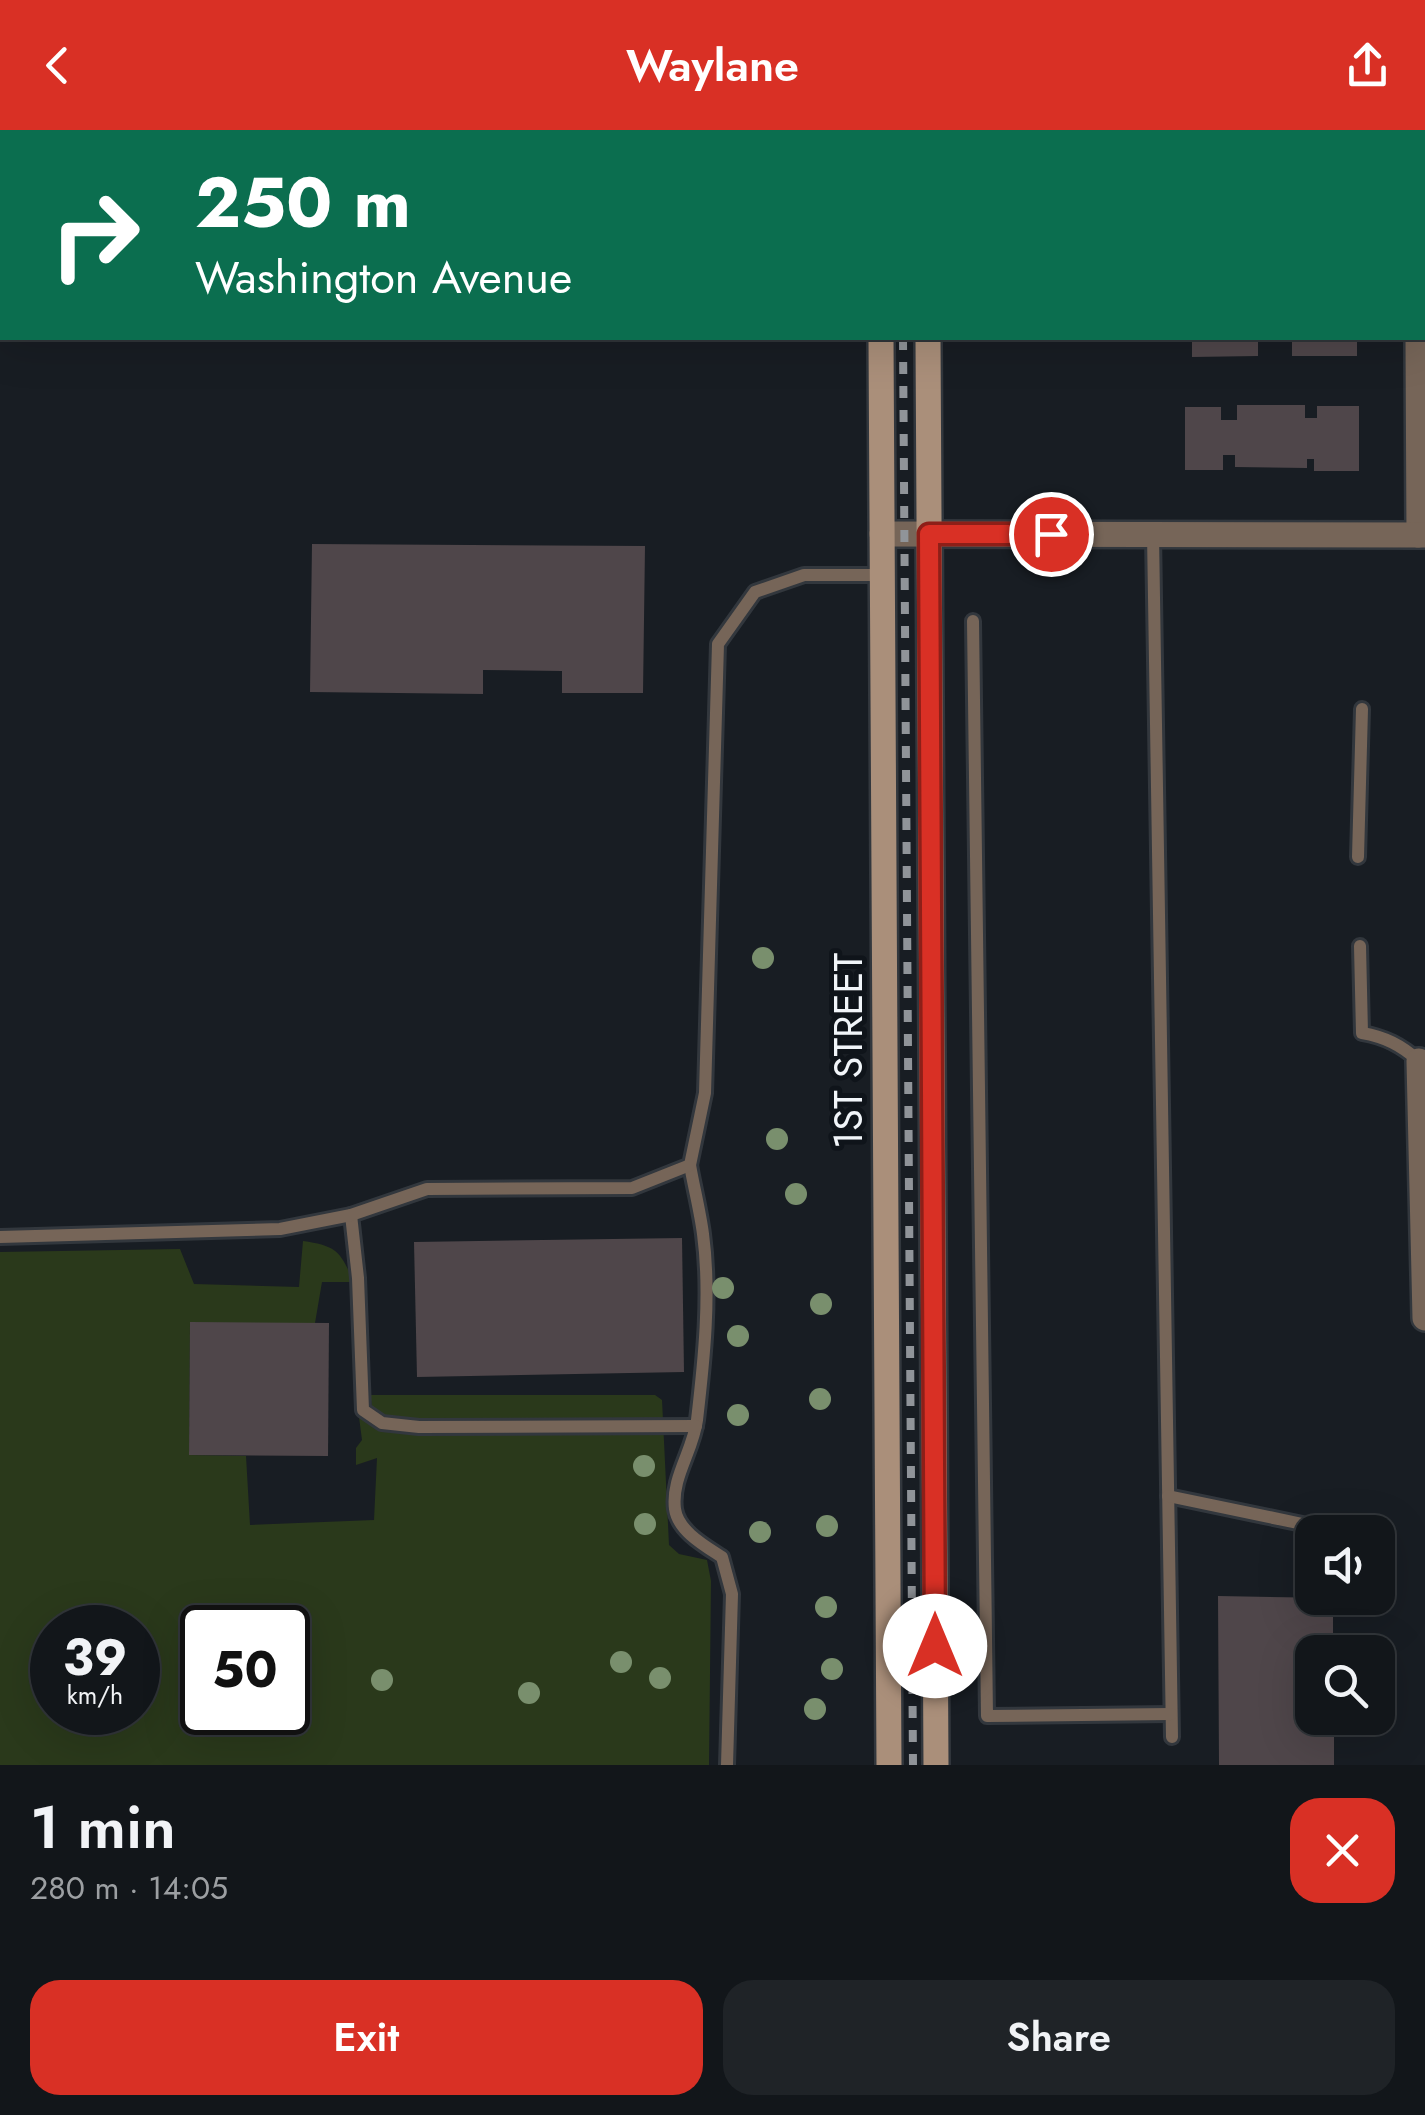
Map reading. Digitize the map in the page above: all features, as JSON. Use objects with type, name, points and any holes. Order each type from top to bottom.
[{"type":"main road","name":"1ST STREET","points":[[881,340],[889,1765]]},
{"type":"main road","name":"1ST STREET","points":[[928,340],[936,1765]]},
{"type":"street","points":[[882,534],[1422,535],[1418,340]]},
{"type":"street","points":[[1419,1060],[1425,1318]]},
{"type":"lane","points":[[1153,534],[1172,1737]]},
{"type":"lane","points":[[726,1765],[732,1594],[722,1557],[693,1538],[675,1513],[676,1483],[696,1426],[706,1285],[703,1236],[690,1165],[705,1093],[718,644],[755,592],[804,574],[883,574]]},
{"type":"lane","points":[[973,621],[987,1716],[1172,1714]]},
{"type":"lane","points":[[1358,856],[1362,709]]},
{"type":"lane","points":[[1360,946],[1362,1033],[1393,1042],[1419,1060]]},
{"type":"lane","points":[[0,1237],[280,1229],[351,1215],[427,1189],[632,1188],[690,1165]]},
{"type":"lane","points":[[351,1215],[364,1410],[382,1423],[420,1427],[696,1426]]},
{"type":"lane","points":[[1168,1496],[1295,1522]]},
{"type":"green space","points":[[303,1241],[336,1252],[354,1282],[322,1282],[315,1323],[190,1323],[189,1455],[246,1456],[250,1525],[374,1520],[377,1458],[356,1465],[356,1448],[362,1440],[359,1417],[374,1418],[370,1395],[655,1395],[662,1400],[669,1545],[679,1554],[707,1560],[711,1581],[709,1765],[0,1765],[0,1252],[180,1249],[194,1284],[299,1287]]},
{"type":"building","points":[[1192,340],[1258,340],[1258,356],[1192,357]]},
{"type":"building","points":[[1292,340],[1357,340],[1357,356],[1292,356]]},
{"type":"building","points":[[1237,405],[1305,405],[1305,418],[1317,418],[1317,406],[1359,406],[1359,471],[1314,471],[1314,459],[1307,459],[1307,468],[1235,467],[1235,455],[1223,455],[1223,470],[1185,470],[1185,407],[1221,407],[1221,420],[1237,420]]},
{"type":"building","points":[[312,544],[645,546],[643,693],[562,693],[562,671],[483,670],[483,694],[310,692]]},
{"type":"building","points":[[682,1238],[684,1372],[417,1377],[414,1242]]},
{"type":"building","points":[[190,1322],[329,1323],[328,1456],[189,1455]]},
{"type":"building","points":[[1218,1596],[1295,1597],[1295,1615],[1333,1615],[1333,1635],[1295,1635],[1295,1735],[1334,1735],[1334,1765],[1219,1765]]},
{"type":"railway","points":[[903,340],[913,1765]]},
{"type":"route","points":[[935,1646],[929,534],[1051,534]]}]
